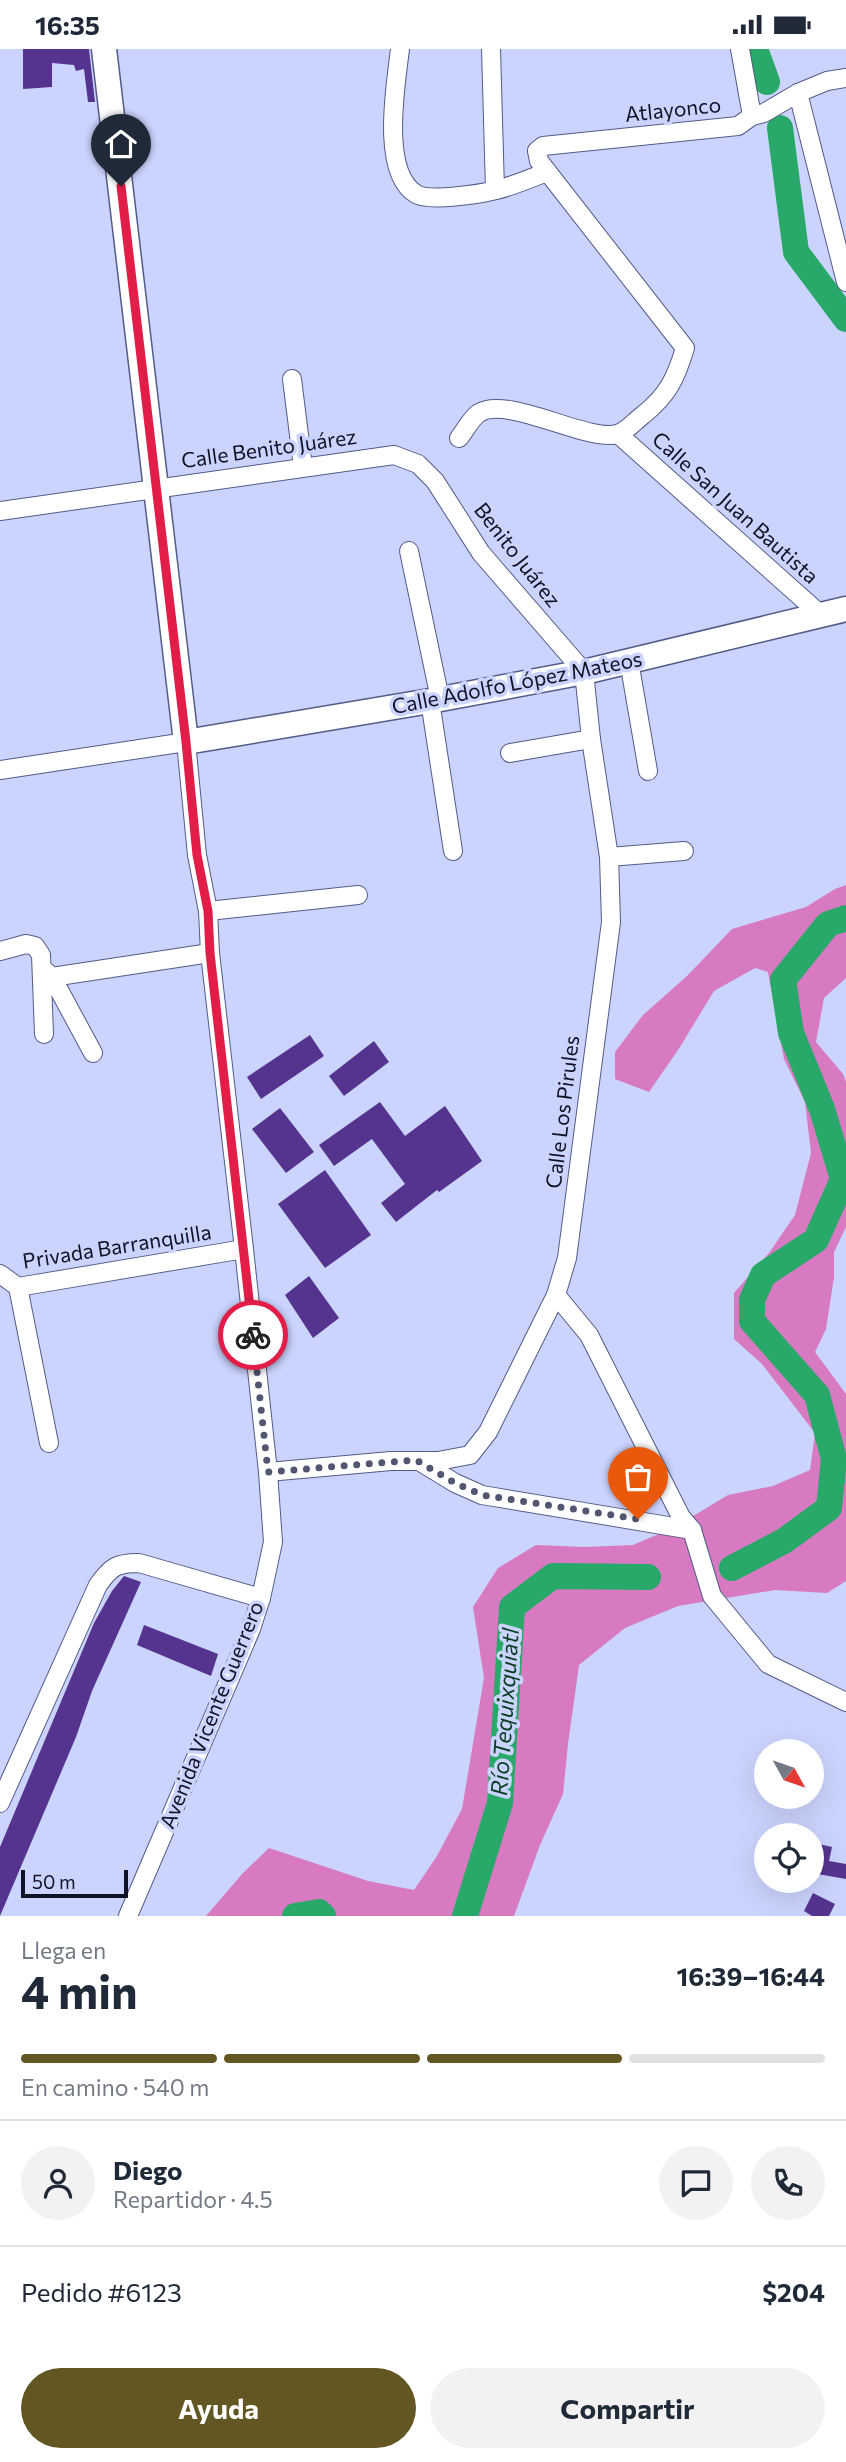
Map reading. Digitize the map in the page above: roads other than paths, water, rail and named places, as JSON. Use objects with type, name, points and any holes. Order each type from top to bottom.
[{"type":"main road","name":"Avenida Vicente Guerrero","points":[[104,49],[186,742]]},
{"type":"main road","name":"Calle Adolfo López Mateos","points":[[186,742],[584,672],[846,609]]},
{"type":"street","points":[[400,49],[393,145],[400,173],[408,188],[418,196],[433,198],[495,190],[547,173]]},
{"type":"street","points":[[491,49],[495,190]]},
{"type":"street","points":[[740,49],[752,116]]},
{"type":"street","name":"Atlayonco","points":[[537,151],[543,146],[737,126],[798,93],[827,81],[846,78]]},
{"type":"street","points":[[798,93],[846,282]]},
{"type":"street","name":"Calle San Juan Bautista","points":[[459,438],[478,414],[488,409],[522,413],[601,434],[618,434],[662,400],[679,367],[685,348],[547,173],[539,161],[537,151]]},
{"type":"street","points":[[292,379],[303,467]]},
{"type":"street","name":"Calle San Juan Bautista","points":[[618,434],[821,615]]},
{"type":"street","name":"Calle Benito Juárez","points":[[0,511],[394,455],[418,464]]},
{"type":"street","name":"Benito Juárez","points":[[418,464],[435,481],[481,553],[584,672]]},
{"type":"street","points":[[409,551],[435,700],[453,851]]},
{"type":"street","points":[[629,661],[648,771]]},
{"type":"street","name":"Calle Los Pirules","points":[[268,1472],[391,1461],[438,1461],[470,1455],[488,1432],[556,1295],[567,1258],[611,922],[609,857],[584,672]]},
{"type":"street","points":[[510,754],[591,739]]},
{"type":"street","points":[[0,770],[186,742]]},
{"type":"street","name":"Avenida Vicente Guerrero","points":[[128,1916],[239,1658],[261,1598],[273,1542],[268,1472],[210,953],[208,911],[197,855],[186,742]]},
{"type":"street","points":[[609,857],[684,851]]},
{"type":"street","points":[[208,911],[358,895]]},
{"type":"street","points":[[0,951],[26,944],[35,946],[93,1053]]},
{"type":"street","points":[[48,973],[210,953]]},
{"type":"street","points":[[44,1034],[48,973]]},
{"type":"street","name":"Privada Barranquilla","points":[[0,1274],[18,1287],[244,1249]]},
{"type":"street","points":[[18,1287],[49,1443]]},
{"type":"street","points":[[556,1295],[589,1335],[681,1517],[692,1530],[712,1596],[768,1664],[846,1702]]},
{"type":"street","points":[[416,1460],[482,1495],[692,1530]]},
{"type":"street","points":[[0,1803],[98,1585],[108,1571],[122,1563],[139,1563],[261,1598]]},
{"type":"waterway","name":"Río Tequixquiatl","points":[[755,49],[767,82]]},
{"type":"waterway","name":"Río Tequixquiatl","points":[[780,128],[796,252],[846,319]]},
{"type":"waterway","name":"Río Tequixquiatl","points":[[732,1568],[784,1541],[829,1508],[834,1459],[817,1395],[752,1321],[752,1300],[763,1275],[816,1240],[843,1179],[822,1109],[791,1033],[783,980],[828,924],[846,918]]},
{"type":"waterway","name":"Río Tequixquiatl","points":[[465,1916],[500,1803],[512,1607],[553,1576],[648,1577]]},
{"type":"waterway","name":"Río Tequixquiatl","points":[[295,1916],[319,1912],[323,1916]]}]
